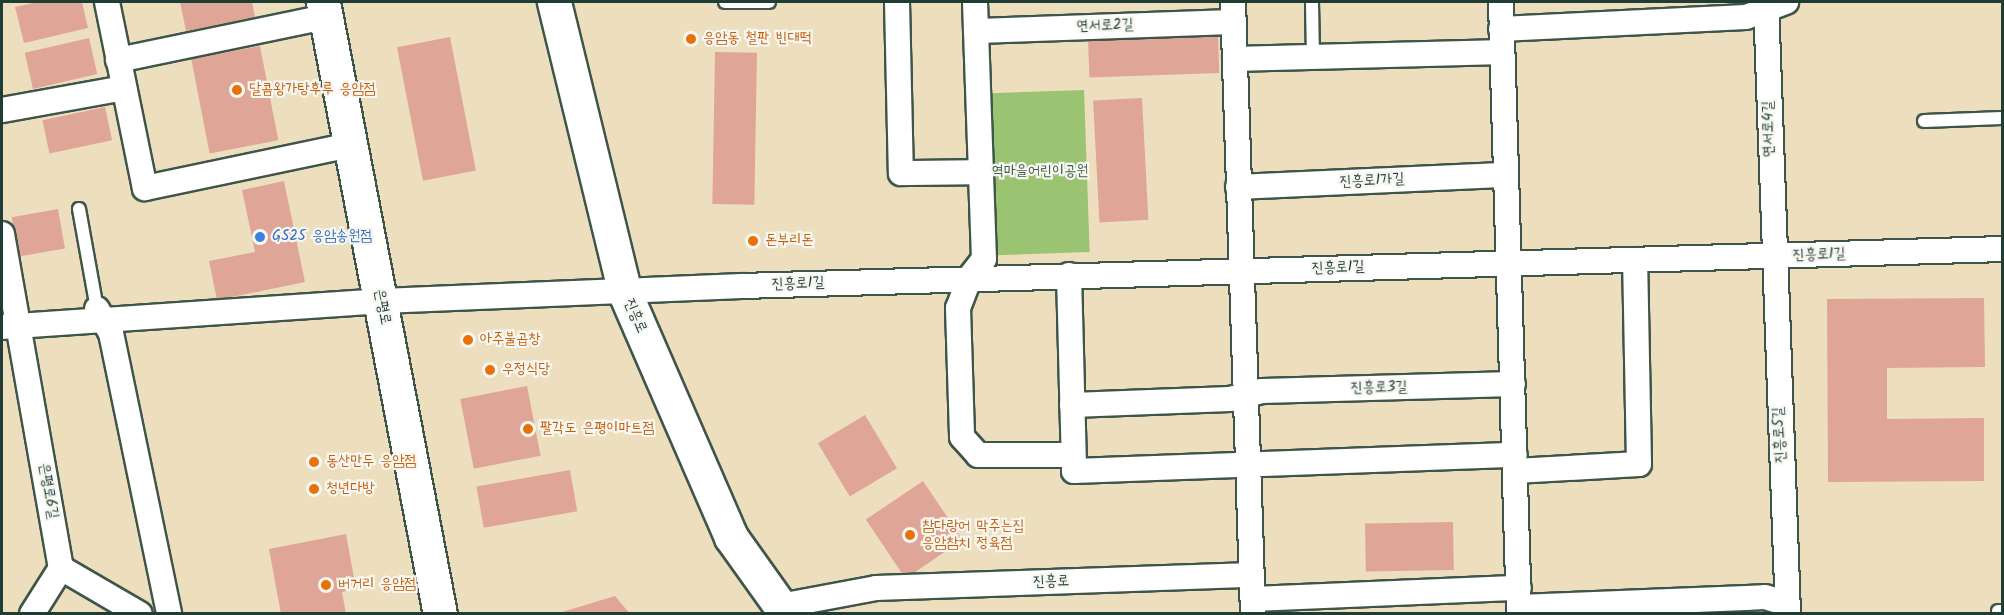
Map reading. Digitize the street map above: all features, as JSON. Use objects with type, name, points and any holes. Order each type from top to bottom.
[{"type":"main road","name":"진흥로","points":[[554,2],[625,293],[731,537],[783,610]]},
{"type":"main road","name":"은평로","points":[[324,9],[440,614]]},
{"type":"street","points":[[106,2],[145,188],[351,145]]},
{"type":"street","points":[[897,2],[901,173],[981,172]]},
{"type":"street","points":[[975,2],[984,259],[970,277],[958,308],[962,437],[978,455],[1073,455]]},
{"type":"street","points":[[1501,2],[1519,603]]},
{"type":"street","points":[[1501,29],[1746,17],[1772,4]]},
{"type":"street","name":"연서로4길","points":[[1772,4],[1772,256]]},
{"type":"street","points":[[118,60],[324,9]]},
{"type":"street","points":[[1234,12],[1240,271],[1253,606],[1766,597],[1788,609]]},
{"type":"street","name":"연서로2길","points":[[976,31],[1234,12]]},
{"type":"street","points":[[1235,59],[1502,52]]},
{"type":"street","points":[[2,111],[124,88]]},
{"type":"street","name":"진흥로1가길","points":[[1238,186],[1506,175]]},
{"type":"street","name":"은평로6길","points":[[2,234],[10,326],[61,568]]},
{"type":"street","name":"진흥로1길","points":[[381,301],[625,293],[970,277],[2002,249]]},
{"type":"street","name":"진흥로5길","points":[[1772,256],[1788,609]]},
{"type":"street","points":[[1069,275],[1074,471],[1249,466],[1639,464],[1635,260]]},
{"type":"street","points":[[10,326],[101,314],[381,301]]},
{"type":"street","points":[[101,314],[111,333],[169,614]]},
{"type":"street","name":"진흥로3길","points":[[1072,405],[1230,399],[1262,391],[1513,384]]},
{"type":"street","points":[[32,614],[61,568],[140,614]]},
{"type":"street","name":"진흥로","points":[[783,610],[876,588],[1252,575]]},
{"type":"lane","points":[[725,2],[769,2]]},
{"type":"lane","points":[[1312,2],[1313,57]]},
{"type":"lane","points":[[1924,121],[2002,118]]},
{"type":"lane","points":[[79,209],[101,314]]},
{"type":"green space","name":"역마을어린이공원","points":[[1084,90],[1090,252],[997,255],[991,93]]},
{"type":"building","points":[[38,2],[82,2],[88,28],[24,43],[15,7]]},
{"type":"building","points":[[180,2],[252,2],[255,17],[186,31]]},
{"type":"building","points":[[1218,36],[1219,73],[1089,78],[1088,41]]},
{"type":"building","points":[[450,37],[476,171],[423,181],[397,47]]},
{"type":"building","points":[[89,38],[97,74],[33,89],[25,53]]},
{"type":"building","points":[[260,46],[278,140],[210,154],[191,59]]},
{"type":"building","points":[[715,52],[757,53],[754,205],[712,204]]},
{"type":"building","points":[[1142,98],[1148,220],[1099,222],[1093,101]]},
{"type":"building","points":[[105,107],[112,140],[49,154],[42,120]]},
{"type":"building","points":[[284,181],[305,282],[217,300],[209,261],[255,252],[242,190]]},
{"type":"building","points":[[58,209],[65,248],[19,257],[12,217]]},
{"type":"building","points":[[1984,298],[1985,367],[1887,368],[1887,419],[1984,418],[1984,481],[1828,482],[1827,299]]},
{"type":"building","points":[[527,386],[541,456],[474,469],[460,399]]},
{"type":"building","points":[[865,415],[897,468],[850,496],[818,443]]},
{"type":"building","points":[[570,470],[577,511],[484,528],[476,486]]},
{"type":"building","points":[[923,481],[963,540],[905,578],[866,520]]},
{"type":"building","points":[[1453,522],[1454,570],[1366,572],[1365,524]]},
{"type":"building","points":[[346,534],[356,589],[342,592],[346,614],[281,614],[269,549]]},
{"type":"building","points":[[615,596],[630,614],[559,614],[559,613]]},
{"type":"place","name":"응암동 철판 빈대떡","points":[[691,39]]},
{"type":"place","name":"달콤왕가탕후루 응암점","points":[[237,90]]},
{"type":"place","name":"GS25 응암송원점","points":[[260,237]]},
{"type":"place","name":"돈부리돈","points":[[753,241]]},
{"type":"place","name":"아주불곱창","points":[[468,340]]},
{"type":"place","name":"우정식당","points":[[490,370]]},
{"type":"place","name":"팔각도 은평이마트점","points":[[528,429]]},
{"type":"place","name":"동산만두 응암점","points":[[314,462]]},
{"type":"place","name":"청년다방","points":[[314,489]]},
{"type":"place","name":"참다랑어 막주는집 응암참치 정육점","points":[[910,535]]},
{"type":"place","name":"버거리 응암점","points":[[326,585]]}]
